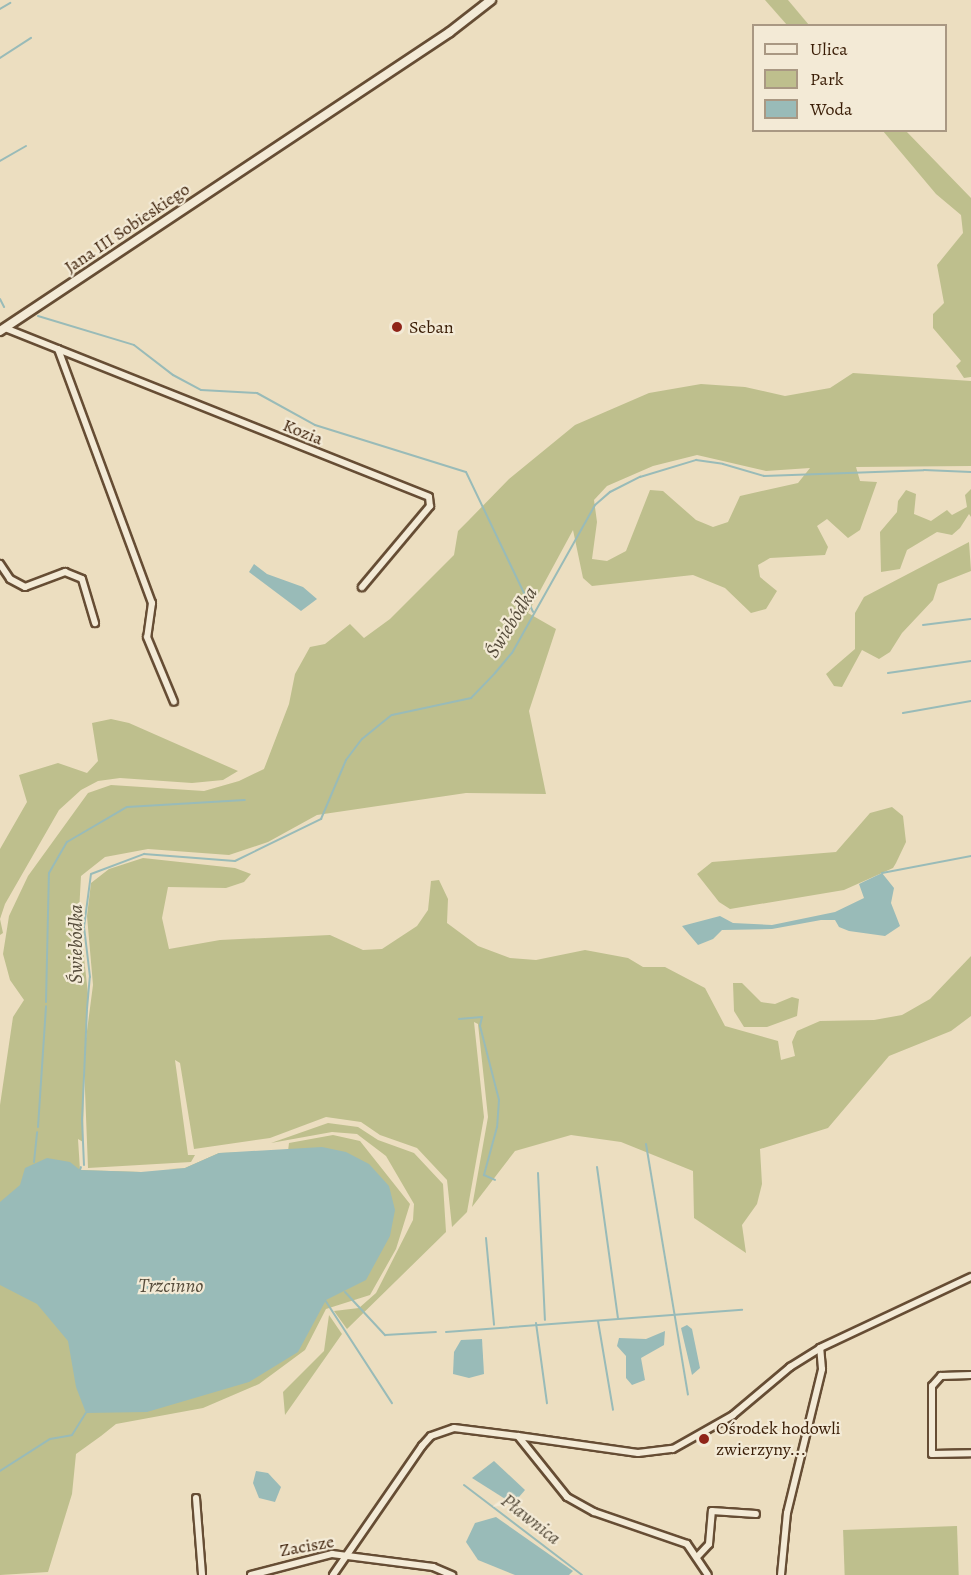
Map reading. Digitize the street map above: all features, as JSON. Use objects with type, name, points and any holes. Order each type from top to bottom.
[{"type":"street","name":"Jana III Sobieskiego","points":[[2,329],[450,32],[491,0]]},
{"type":"street","name":"Kozia","points":[[2,329],[58,349],[429,497],[430,506],[362,587]]},
{"type":"street","points":[[58,349],[152,603],[147,637],[174,702]]},
{"type":"street","points":[[0,564],[10,579],[25,587],[65,572],[82,579],[95,623]]},
{"type":"street","points":[[452,1575],[433,1567],[346,1555],[431,1436],[454,1428],[620,1451],[666,1451],[737,1412],[790,1367],[820,1348],[898,1315],[971,1277]]},
{"type":"street","points":[[781,1575],[787,1513],[822,1369],[820,1348]]},
{"type":"street","points":[[971,1375],[941,1376],[932,1386],[932,1454],[971,1452]]},
{"type":"street","points":[[518,1436],[542,1469],[574,1502],[682,1542],[698,1556],[708,1575]]},
{"type":"street","points":[[196,1498],[202,1575]]},
{"type":"street","points":[[698,1556],[709,1544],[712,1511],[756,1514]]},
{"type":"street","name":"Zacisze","points":[[250,1575],[332,1554],[346,1555],[333,1575]]},
{"type":"green space","points":[[765,0],[788,0],[808,24],[786,24]]},
{"type":"green space","points":[[884,132],[907,132],[971,198],[971,377],[964,378],[956,366],[961,361],[933,328],[933,314],[944,303],[937,265],[963,233],[961,215],[936,194]]},
{"type":"green space","points":[[853,373],[971,381],[971,466],[856,467],[860,481],[877,482],[860,530],[848,538],[827,519],[817,526],[828,547],[825,555],[770,558],[758,565],[760,577],[777,591],[766,609],[751,613],[725,588],[693,575],[592,586],[583,578],[573,530],[528,613],[556,629],[529,711],[546,794],[466,793],[317,815],[268,842],[229,855],[148,849],[105,857],[81,876],[79,912],[88,994],[85,1046],[93,985],[87,916],[91,883],[109,869],[143,858],[235,868],[251,874],[244,882],[226,888],[168,887],[162,918],[169,949],[220,940],[330,935],[363,950],[382,949],[417,926],[428,910],[431,881],[439,880],[448,899],[447,923],[478,946],[510,958],[536,960],[585,950],[628,958],[643,967],[665,967],[705,988],[725,1026],[778,1041],[781,1060],[795,1056],[792,1042],[797,1031],[820,1021],[874,1020],[902,1015],[930,999],[971,956],[971,1016],[951,1031],[889,1056],[828,1128],[760,1149],[762,1184],[757,1204],[742,1225],[746,1253],[694,1218],[693,1171],[621,1142],[571,1135],[515,1151],[472,1207],[488,1117],[478,1024],[474,1022],[484,1117],[467,1212],[452,1227],[447,1180],[417,1148],[380,1135],[361,1122],[326,1117],[270,1138],[194,1149],[180,1063],[175,1060],[188,1155],[195,1155],[191,1162],[88,1168],[84,1065],[83,1142],[78,1139],[80,1170],[141,1172],[0,1222],[0,1105],[13,1017],[24,1000],[10,980],[3,954],[9,916],[28,876],[88,793],[111,785],[204,791],[239,781],[264,769],[289,704],[295,674],[310,647],[325,644],[350,624],[364,638],[390,619],[454,555],[458,531],[509,479],[575,425],[649,393],[701,384],[745,387],[785,396],[830,388]],"holes":[[[697,455],[766,471],[810,468],[798,483],[740,496],[728,522],[713,527],[696,520],[663,491],[650,490],[626,551],[607,561],[592,559],[597,522],[594,500],[607,486],[653,466]]]},
{"type":"green space","points":[[971,489],[971,517],[969,514],[960,528],[952,535],[937,532],[907,550],[900,569],[881,572],[880,532],[897,512],[898,501],[906,490],[916,494],[914,514],[931,521],[947,510],[952,515],[967,507],[965,495]]},
{"type":"green space","points":[[969,542],[971,571],[938,584],[933,600],[902,633],[890,652],[879,659],[862,650],[842,687],[834,686],[826,674],[855,649],[855,613],[864,597]]},
{"type":"green space","points":[[111,719],[129,723],[238,771],[223,780],[192,783],[120,778],[98,781],[81,790],[59,810],[5,904],[0,919],[0,849],[27,802],[19,775],[58,763],[87,773],[98,761],[92,723]]},
{"type":"green space","points":[[892,807],[903,816],[906,842],[896,863],[893,868],[844,890],[730,909],[719,902],[697,874],[712,862],[836,852],[870,813]]},
{"type":"green space","points":[[0,919],[3,933],[0,935]]},
{"type":"green space","points":[[733,983],[742,983],[761,1002],[775,1004],[792,997],[799,999],[797,1016],[767,1027],[744,1027],[734,1011]]},
{"type":"green space","points":[[328,1123],[358,1127],[378,1140],[414,1153],[443,1184],[446,1232],[347,1329],[334,1311],[359,1308],[376,1293],[413,1220],[414,1204],[386,1156],[357,1134],[332,1132],[271,1143]]},
{"type":"green space","name":"Trzcinno","points":[[333,1135],[360,1141],[410,1204],[396,1249],[370,1295],[326,1309],[305,1350],[259,1384],[203,1408],[116,1424],[76,1454],[72,1494],[48,1572],[0,1575],[0,1270],[237,1167],[168,1169],[185,1168],[219,1153],[288,1151],[289,1143]]},
{"type":"green space","points":[[329,1315],[342,1334],[285,1415],[283,1392],[324,1351]]},
{"type":"green space","points":[[957,1526],[959,1575],[845,1575],[843,1530]]},
{"type":"water","points":[[254,564],[267,574],[303,587],[317,599],[301,611],[249,572]]},
{"type":"water","points":[[882,873],[894,888],[891,903],[900,926],[885,936],[849,931],[839,927],[835,920],[821,920],[772,929],[722,930],[713,939],[698,945],[682,926],[720,916],[733,923],[772,925],[835,912],[864,898],[859,884]]},
{"type":"water","name":"Trzcinno","points":[[322,1147],[346,1152],[369,1164],[389,1186],[395,1210],[390,1236],[366,1280],[326,1300],[298,1352],[249,1382],[147,1412],[86,1413],[76,1387],[68,1341],[37,1304],[0,1285],[0,1202],[20,1185],[25,1168],[47,1158],[70,1162],[80,1170],[141,1172],[185,1168],[219,1153]]},
{"type":"water","points":[[687,1325],[692,1329],[700,1368],[692,1375],[681,1328]]},
{"type":"water","points":[[665,1331],[664,1345],[641,1358],[645,1380],[632,1385],[626,1378],[626,1356],[617,1346],[619,1338],[646,1339]]},
{"type":"water","points":[[482,1339],[484,1374],[469,1378],[453,1374],[454,1352],[461,1340]]},
{"type":"water","points":[[494,1461],[525,1490],[513,1504],[472,1478]]},
{"type":"water","points":[[256,1471],[268,1473],[281,1487],[275,1502],[259,1498],[253,1483]]},
{"type":"water","points":[[496,1517],[573,1571],[569,1575],[515,1575],[478,1560],[466,1542],[475,1523]]},
{"type":"waterway","points":[[0,9],[10,3]]},
{"type":"waterway","points":[[0,58],[31,38]]},
{"type":"waterway","points":[[0,161],[26,146]]},
{"type":"waterway","points":[[0,299],[4,307]]},
{"type":"waterway","points":[[38,316],[134,345],[173,375],[201,390],[257,393],[315,425],[466,472],[533,612]]},
{"type":"waterway","name":"Świebódka","points":[[87,1009],[90,977],[84,927],[91,874],[144,854],[235,861],[321,819],[346,760],[362,739],[392,715],[471,698],[495,673],[512,653],[595,505],[610,492],[640,477],[696,460],[723,464],[764,476],[924,470],[971,472]]},
{"type":"waterway","points":[[923,625],[971,619]]},
{"type":"waterway","points":[[888,673],[971,661]]},
{"type":"waterway","points":[[903,713],[971,701]]},
{"type":"waterway","points":[[46,1002],[49,873],[67,842],[127,807],[245,800]]},
{"type":"waterway","points":[[882,873],[971,856]]},
{"type":"waterway","points":[[38,1127],[46,1006]]},
{"type":"waterway","name":"Świebódka","points":[[84,1165],[82,1120],[87,1010]]},
{"type":"waterway","points":[[459,1019],[482,1017],[480,1026],[499,1100],[497,1127],[484,1175],[495,1180]]},
{"type":"waterway","points":[[34,1162],[37,1132]]},
{"type":"waterway","points":[[646,1144],[688,1395]]},
{"type":"waterway","points":[[597,1167],[618,1318]]},
{"type":"waterway","points":[[538,1173],[545,1320]]},
{"type":"waterway","points":[[486,1238],[494,1325]]},
{"type":"waterway","points":[[345,1292],[385,1335],[436,1332]]},
{"type":"waterway","name":"Pławnica","points":[[325,1300],[392,1403]]},
{"type":"waterway","points":[[446,1332],[742,1310]]},
{"type":"waterway","points":[[598,1321],[613,1410]]},
{"type":"waterway","points":[[536,1323],[547,1403]]},
{"type":"waterway","points":[[0,1471],[50,1439],[72,1435],[86,1413]]},
{"type":"waterway","name":"Pławnica","points":[[464,1485],[582,1575]]},
{"type":"place","name":"Seban","points":[[397,327]]},
{"type":"place","name":"Ośrodek hodowli zwierzyny...","points":[[704,1439]]}]
